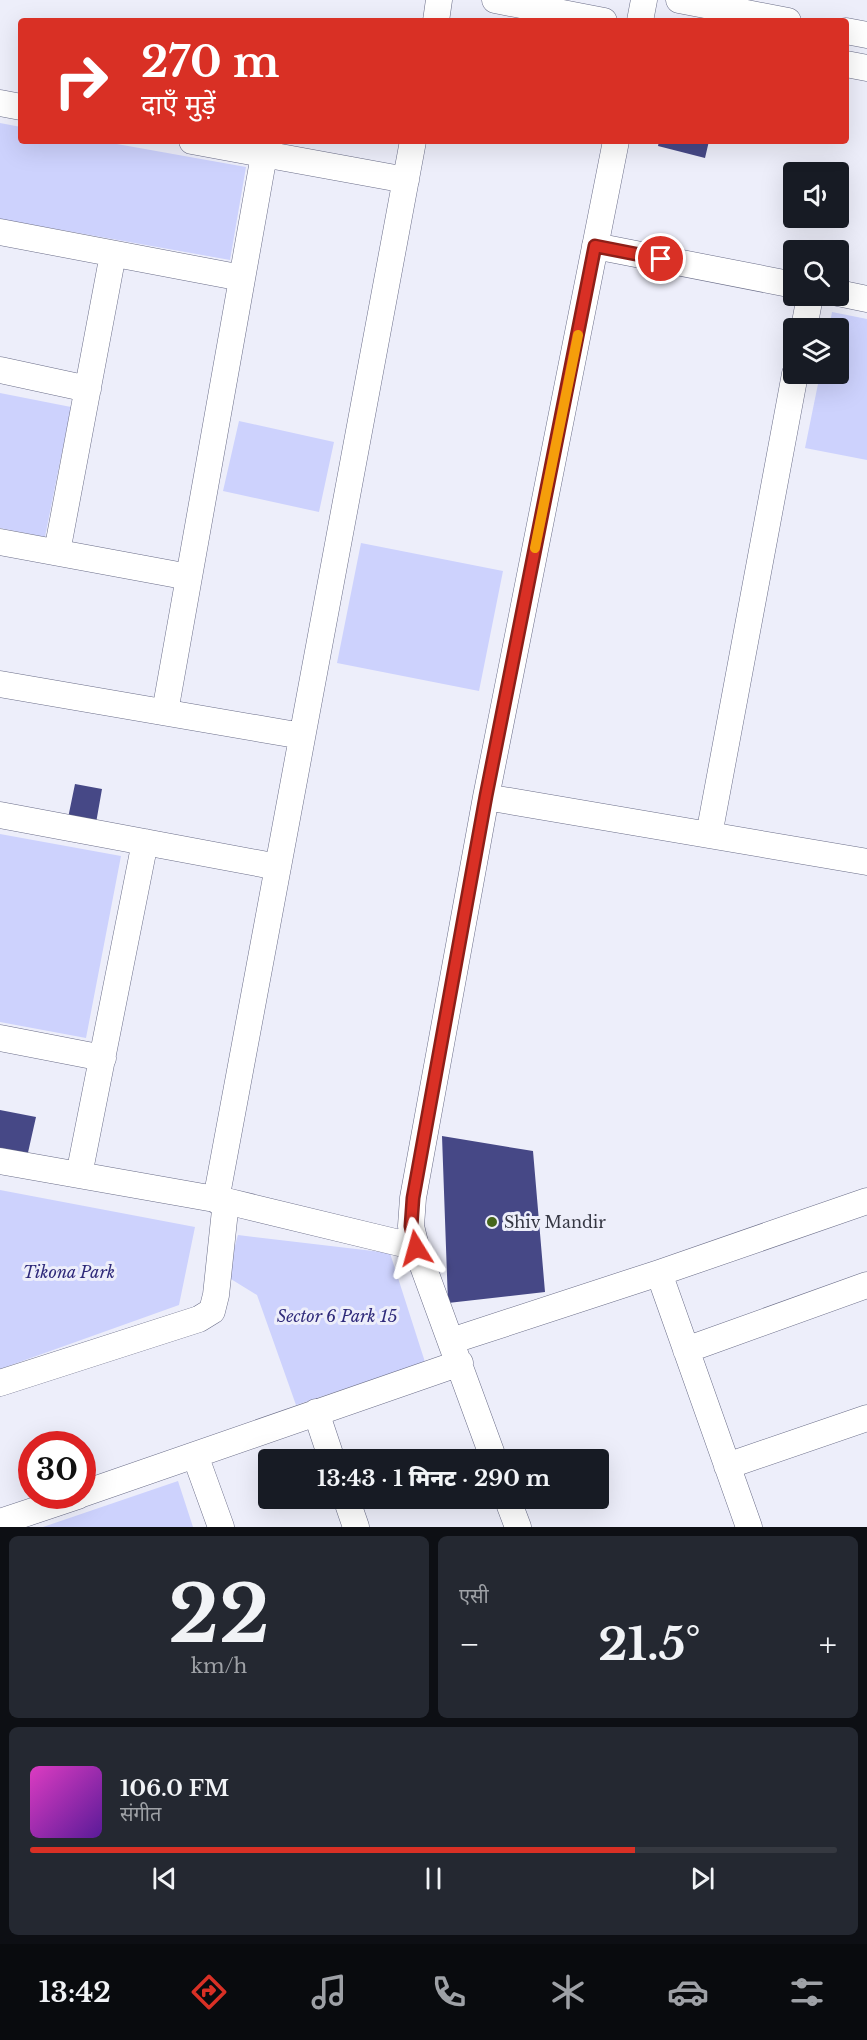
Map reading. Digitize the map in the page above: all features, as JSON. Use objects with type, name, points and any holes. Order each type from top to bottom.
[{"type":"street","points":[[436,18],[440,0]]},
{"type":"street","points":[[495,0],[588,18]]},
{"type":"street","points":[[641,18],[644,0]]},
{"type":"street","points":[[679,0],[764,8],[782,18]]},
{"type":"street","points":[[849,32],[867,35]]},
{"type":"street","points":[[849,65],[867,68]]},
{"type":"street","points":[[0,103],[18,106]]},
{"type":"street","points":[[207,144],[406,180]]},
{"type":"street","points":[[0,1383],[199,1319],[212,1311],[216,1295],[221,1201],[278,867],[412,144]]},
{"type":"street","points":[[490,1449],[416,1248],[411,1226],[413,1198],[486,796],[615,144]]},
{"type":"street","points":[[165,712],[264,155]]},
{"type":"street","points":[[0,231],[242,278]]},
{"type":"street","points":[[595,246],[783,283]]},
{"type":"street","points":[[57,552],[113,254]]},
{"type":"street","points":[[849,295],[867,299]]},
{"type":"street","points":[[0,370],[88,389]]},
{"type":"street","points":[[709,835],[793,384]]},
{"type":"street","points":[[0,542],[189,577]]},
{"type":"street","points":[[0,684],[302,736]]},
{"type":"street","points":[[486,796],[867,862]]},
{"type":"street","points":[[0,815],[278,867]]},
{"type":"street","points":[[79,1175],[145,842]]},
{"type":"street","points":[[0,1038],[102,1058]]},
{"type":"street","points":[[0,1161],[221,1201],[416,1248]]},
{"type":"street","points":[[96,1489],[316,1412],[455,1352],[659,1273],[867,1201]]},
{"type":"street","points":[[659,1273],[748,1527]]},
{"type":"street","points":[[686,1350],[867,1285]]},
{"type":"street","points":[[316,1412],[328,1449]]},
{"type":"street","points":[[727,1466],[867,1418]]},
{"type":"street","points":[[195,1455],[221,1527]]},
{"type":"street","points":[[0,1522],[39,1509]]},
{"type":"street","points":[[350,1509],[356,1527]]},
{"type":"street","points":[[511,1509],[518,1527]]},
{"type":"green space","points":[[0,123],[18,126],[18,144],[117,144],[246,167],[230,260],[0,219]]},
{"type":"green space","points":[[832,312],[867,319],[867,460],[805,448],[818,384],[849,384],[849,318],[831,318]]},
{"type":"green space","points":[[0,393],[71,407],[45,537],[0,528]]},
{"type":"green space","points":[[239,421],[334,442],[319,512],[223,491]]},
{"type":"green space","points":[[361,543],[503,571],[479,691],[337,663]]},
{"type":"green space","points":[[0,834],[121,856],[86,1038],[0,1022]]},
{"type":"green space","name":"Tikona Park","points":[[0,1190],[195,1227],[179,1305],[0,1369]]},
{"type":"green space","name":"Sector 6 Park 15","points":[[238,1235],[390,1253],[425,1362],[296,1405],[257,1295],[226,1276]]},
{"type":"green space","points":[[178,1481],[193,1527],[43,1527]]},
{"type":"building","points":[[658,144],[708,144],[705,158],[658,146]]},
{"type":"building","points":[[75,784],[102,789],[96,823],[68,818]]},
{"type":"building","points":[[0,1110],[36,1117],[27,1157],[0,1151]]},
{"type":"building","name":"Shiv Mandir","points":[[442,1136],[533,1151],[545,1292],[448,1303]]},
{"type":"slow traffic","points":[[535,548],[578,335]]},
{"type":"place","name":"Shiv Mandir","points":[[492,1222]]},
{"type":"route","points":[[416,1248],[411,1226],[413,1198],[486,796],[595,246],[661,259]]}]
